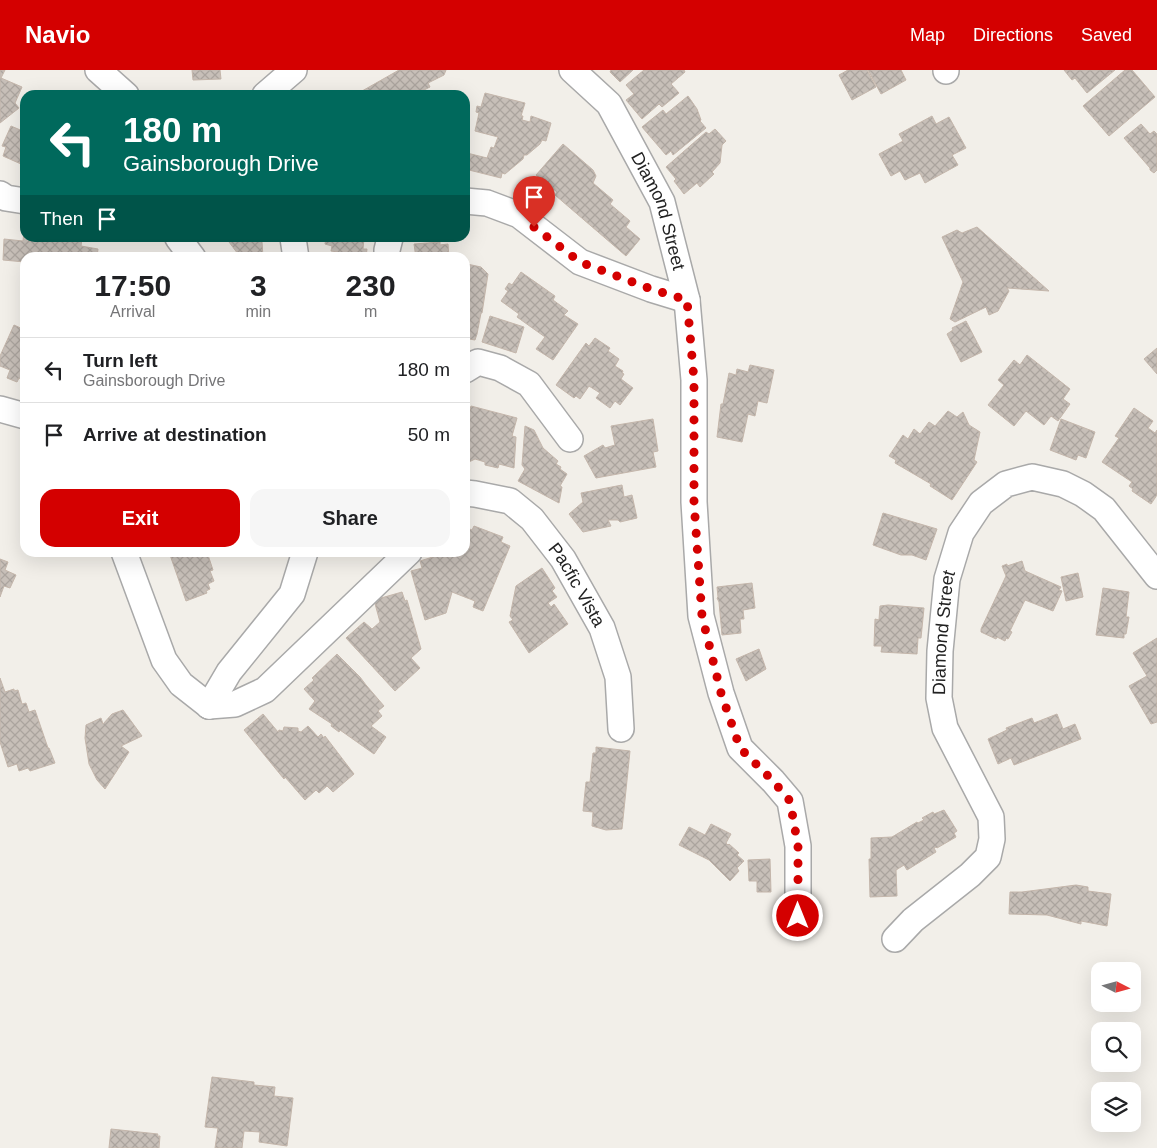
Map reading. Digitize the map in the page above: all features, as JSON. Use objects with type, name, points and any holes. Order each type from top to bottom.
[{"type":"street","points":[[98,70],[120,90]]},
{"type":"street","points":[[271,90],[294,70]]},
{"type":"street","name":"Diamond Street","points":[[572,70],[609,104],[662,202],[687,300],[694,380],[694,502],[702,616],[721,693],[740,748],[790,801],[798,846],[798,916]]},
{"type":"street","points":[[0,194],[6,198],[20,200]]},
{"type":"street","points":[[470,201],[487,203],[519,215],[580,262],[651,289],[687,300]]},
{"type":"street","points":[[470,367],[478,362],[500,368],[529,384],[570,439]]},
{"type":"street","points":[[0,409],[20,415]]},
{"type":"street","name":"Diamond Street","points":[[895,939],[913,920],[970,876],[988,857],[992,839],[991,817],[945,728],[939,698],[940,651],[947,579],[962,533],[981,503],[1006,484],[1032,476],[1063,484],[1083,494],[1104,509],[1157,576]]},
{"type":"street","name":"Pacfic Vista","points":[[470,494],[510,501],[532,519],[563,559],[602,628],[618,677],[621,730]]},
{"type":"street","points":[[126,557],[164,660],[181,684],[209,706],[235,704],[265,690],[404,557]]},
{"type":"street","points":[[209,706],[229,672],[292,594],[303,557]]},
{"type":"building","points":[[0,70],[5,70],[1,78],[22,87],[15,103],[19,108],[0,123]]},
{"type":"building","points":[[192,70],[220,70],[221,79],[193,80]]},
{"type":"building","points":[[399,70],[446,70],[444,75],[428,83],[430,87],[424,90],[364,90]]},
{"type":"building","points":[[611,70],[633,70],[620,82],[610,72]]},
{"type":"building","points":[[644,70],[684,70],[685,72],[671,84],[679,93],[662,107],[659,104],[642,119],[626,100],[634,94],[626,85]]},
{"type":"building","points":[[848,70],[867,70],[876,87],[852,100],[839,75]]},
{"type":"building","points":[[868,70],[901,70],[906,80],[881,94]]},
{"type":"building","points":[[1064,70],[1115,70],[1087,93],[1075,78],[1072,80]]},
{"type":"building","points":[[1125,70],[1132,70],[1155,97],[1109,136],[1083,106]]},
{"type":"building","points":[[485,93],[525,103],[521,116],[523,116],[522,120],[530,122],[531,116],[551,123],[546,141],[542,140],[540,144],[527,155],[524,155],[523,159],[505,174],[502,173],[501,178],[470,170],[470,154],[487,158],[491,147],[494,148],[498,137],[475,131],[479,113],[476,112],[477,106],[481,107]]},
{"type":"building","points":[[688,96],[697,109],[700,121],[706,128],[673,155],[671,151],[666,155],[642,127],[663,110],[666,114]]},
{"type":"building","points":[[932,116],[936,124],[949,117],[966,148],[952,155],[958,165],[925,183],[920,173],[905,180],[900,171],[891,176],[879,154],[903,141],[899,134]]},
{"type":"building","points":[[1141,124],[1150,134],[1154,131],[1157,134],[1157,170],[1154,173],[1124,138]]},
{"type":"building","points":[[11,126],[20,130],[20,164],[3,156],[6,147],[2,146]]},
{"type":"building","points":[[715,129],[726,141],[722,145],[720,163],[712,172],[714,174],[700,187],[697,183],[684,194],[674,181],[676,179],[666,167],[706,132],[709,134]]},
{"type":"building","points":[[563,144],[593,170],[596,176],[593,183],[613,200],[610,204],[630,221],[626,227],[640,239],[626,256],[555,195],[557,192],[536,175]]},
{"type":"building","points":[[977,227],[1049,291],[1007,288],[1009,291],[998,311],[989,315],[986,307],[955,322],[950,319],[963,282],[942,237],[957,230],[962,233]]},
{"type":"building","points":[[4,239],[20,242],[82,242],[81,246],[98,249],[98,252],[20,252],[20,262],[3,260]]},
{"type":"building","points":[[229,242],[262,242],[263,252],[236,252]]},
{"type":"building","points":[[325,242],[364,242],[363,249],[367,249],[367,252],[331,251],[332,246],[325,244]]},
{"type":"building","points":[[440,242],[440,245],[448,244],[449,252],[415,252],[414,244]]},
{"type":"building","points":[[470,265],[481,267],[488,274],[482,313],[475,340],[470,339]]},
{"type":"building","points":[[521,272],[555,296],[553,300],[568,311],[564,315],[578,324],[553,360],[536,349],[545,337],[517,317],[519,314],[501,301],[508,291],[505,289],[509,283],[512,285]]},
{"type":"building","points":[[490,316],[524,327],[516,353],[482,342]]},
{"type":"building","points":[[966,321],[982,352],[961,362],[947,334],[953,330],[952,328]]},
{"type":"building","points":[[14,325],[20,328],[20,378],[17,382],[7,378],[10,370],[0,366],[0,356]]},
{"type":"building","points":[[595,338],[610,348],[608,351],[619,359],[615,366],[623,371],[622,373],[624,374],[621,379],[633,388],[620,405],[615,401],[610,408],[596,398],[600,393],[589,386],[580,399],[576,396],[574,398],[556,385],[586,343],[589,346]]},
{"type":"building","points":[[1157,348],[1157,374],[1144,359]]},
{"type":"building","points":[[1027,355],[1070,389],[1063,399],[1070,404],[1058,421],[1051,416],[1044,425],[1026,411],[1014,426],[988,405],[1004,385],[998,380],[1014,360],[1020,365]]},
{"type":"building","points":[[750,365],[774,370],[767,403],[758,401],[755,416],[748,414],[742,442],[717,437],[721,404],[723,404],[729,373],[736,375],[737,369],[748,372]]},
{"type":"building","points":[[471,406],[517,418],[512,436],[516,437],[514,468],[499,464],[498,468],[485,465],[485,462],[475,459],[470,462]]},
{"type":"building","points":[[1134,408],[1153,421],[1148,428],[1155,433],[1157,430],[1157,495],[1151,504],[1132,491],[1133,489],[1129,486],[1132,482],[1102,462],[1119,438],[1115,436]]},
{"type":"building","points":[[948,411],[957,417],[963,412],[969,425],[980,432],[974,460],[977,462],[952,500],[930,486],[931,484],[895,463],[896,460],[889,456],[903,435],[908,439],[914,429],[920,434],[929,422],[935,426]]},
{"type":"building","points":[[653,419],[658,451],[653,452],[656,467],[596,478],[584,456],[603,445],[605,448],[615,445],[611,426]]},
{"type":"building","points":[[1061,419],[1095,432],[1086,458],[1078,455],[1076,460],[1050,450]]},
{"type":"building","points":[[525,426],[534,430],[543,448],[558,461],[556,464],[567,474],[560,486],[562,487],[559,503],[518,481],[525,469],[522,465]]},
{"type":"building","points":[[622,485],[624,497],[632,495],[637,518],[620,522],[618,520],[608,520],[611,526],[583,532],[569,514],[583,502],[581,493]]},
{"type":"building","points":[[883,513],[937,529],[926,560],[912,555],[901,555],[873,545]]},
{"type":"building","points":[[474,526],[503,537],[501,542],[510,546],[483,611],[473,607],[475,601],[452,592],[446,613],[425,620],[411,571],[422,568],[420,561],[433,557],[470,557],[470,529],[472,530]]},
{"type":"building","points":[[171,557],[209,557],[213,570],[210,571],[214,581],[208,584],[210,589],[206,591],[207,593],[186,601]]},
{"type":"building","points":[[0,559],[8,562],[5,570],[16,575],[10,588],[4,586],[0,597]]},
{"type":"building","points":[[1022,561],[1025,571],[1061,587],[1059,590],[1062,591],[1053,611],[1025,600],[1008,639],[1006,638],[1005,641],[997,637],[996,639],[981,632],[981,629],[1006,576],[1002,566]]},
{"type":"building","points":[[542,568],[555,588],[552,591],[557,597],[548,603],[551,607],[554,604],[568,624],[529,653],[509,622],[513,620],[510,616],[516,586]]},
{"type":"building","points":[[1078,573],[1083,597],[1066,601],[1061,577]]},
{"type":"building","points":[[752,583],[755,608],[743,610],[744,619],[740,619],[741,633],[722,635],[717,587]]},
{"type":"building","points":[[1103,588],[1129,592],[1126,617],[1129,617],[1124,638],[1096,635]]},
{"type":"building","points":[[402,592],[405,601],[407,600],[421,649],[411,658],[420,668],[395,691],[346,638],[364,622],[372,629],[380,622],[374,600]]},
{"type":"building","points":[[880,606],[924,608],[921,638],[918,638],[917,654],[881,652],[882,646],[874,646],[875,619],[879,620]]},
{"type":"building","points":[[1157,638],[1157,722],[1151,724],[1129,686],[1147,676],[1133,653]]},
{"type":"building","points":[[759,649],[766,669],[746,681],[736,659]]},
{"type":"building","points":[[337,654],[360,677],[384,706],[378,711],[382,716],[371,726],[386,737],[374,754],[340,730],[339,732],[331,726],[332,724],[309,709],[315,701],[304,689],[314,680],[312,678]]},
{"type":"building","points":[[0,678],[5,692],[14,689],[14,691],[18,690],[22,704],[26,703],[29,712],[35,710],[55,763],[30,771],[28,768],[19,771],[17,764],[8,767],[0,742]]},
{"type":"building","points":[[123,710],[142,736],[121,746],[129,752],[105,789],[97,780],[89,764],[85,738],[86,725],[101,718],[103,724],[112,714]]},
{"type":"building","points":[[263,714],[278,732],[279,730],[283,731],[284,727],[298,728],[298,731],[301,732],[308,726],[318,737],[321,734],[324,738],[325,736],[354,774],[333,792],[327,786],[319,793],[316,790],[305,800],[285,777],[284,779],[244,730]]},
{"type":"building","points":[[1057,714],[1063,729],[1075,724],[1081,739],[1014,765],[1011,758],[998,764],[988,739],[1007,730],[1006,728],[1032,718],[1034,723]]},
{"type":"building","points":[[596,747],[630,751],[622,829],[606,830],[592,826],[593,812],[583,811],[586,782],[590,782],[593,753],[596,753]]},
{"type":"building","points":[[944,810],[957,831],[954,833],[956,837],[934,848],[936,852],[907,870],[904,865],[896,870],[897,896],[870,897],[869,859],[871,859],[871,838],[892,837],[917,822],[924,820],[922,818],[933,812],[934,814]]},
{"type":"building","points":[[711,824],[731,834],[726,843],[739,853],[737,855],[744,861],[737,868],[739,871],[730,881],[709,860],[679,845],[689,827],[705,835]]},
{"type":"building","points":[[770,859],[771,892],[757,892],[757,881],[749,881],[748,860]]},
{"type":"building","points":[[1076,885],[1088,887],[1088,891],[1111,894],[1107,926],[1081,921],[1081,924],[1047,915],[1009,914],[1010,892]]},
{"type":"building","points":[[212,1077],[254,1082],[254,1085],[275,1087],[274,1096],[293,1098],[287,1146],[259,1142],[260,1132],[244,1131],[242,1148],[215,1148],[218,1128],[205,1127]]},
{"type":"building","points":[[111,1129],[158,1134],[157,1136],[160,1136],[159,1148],[109,1148]]},
{"type":"route","points":[[534,227],[580,262],[651,289],[687,300],[694,380],[694,502],[702,616],[721,693],[740,748],[790,801],[798,846],[798,916]]}]
